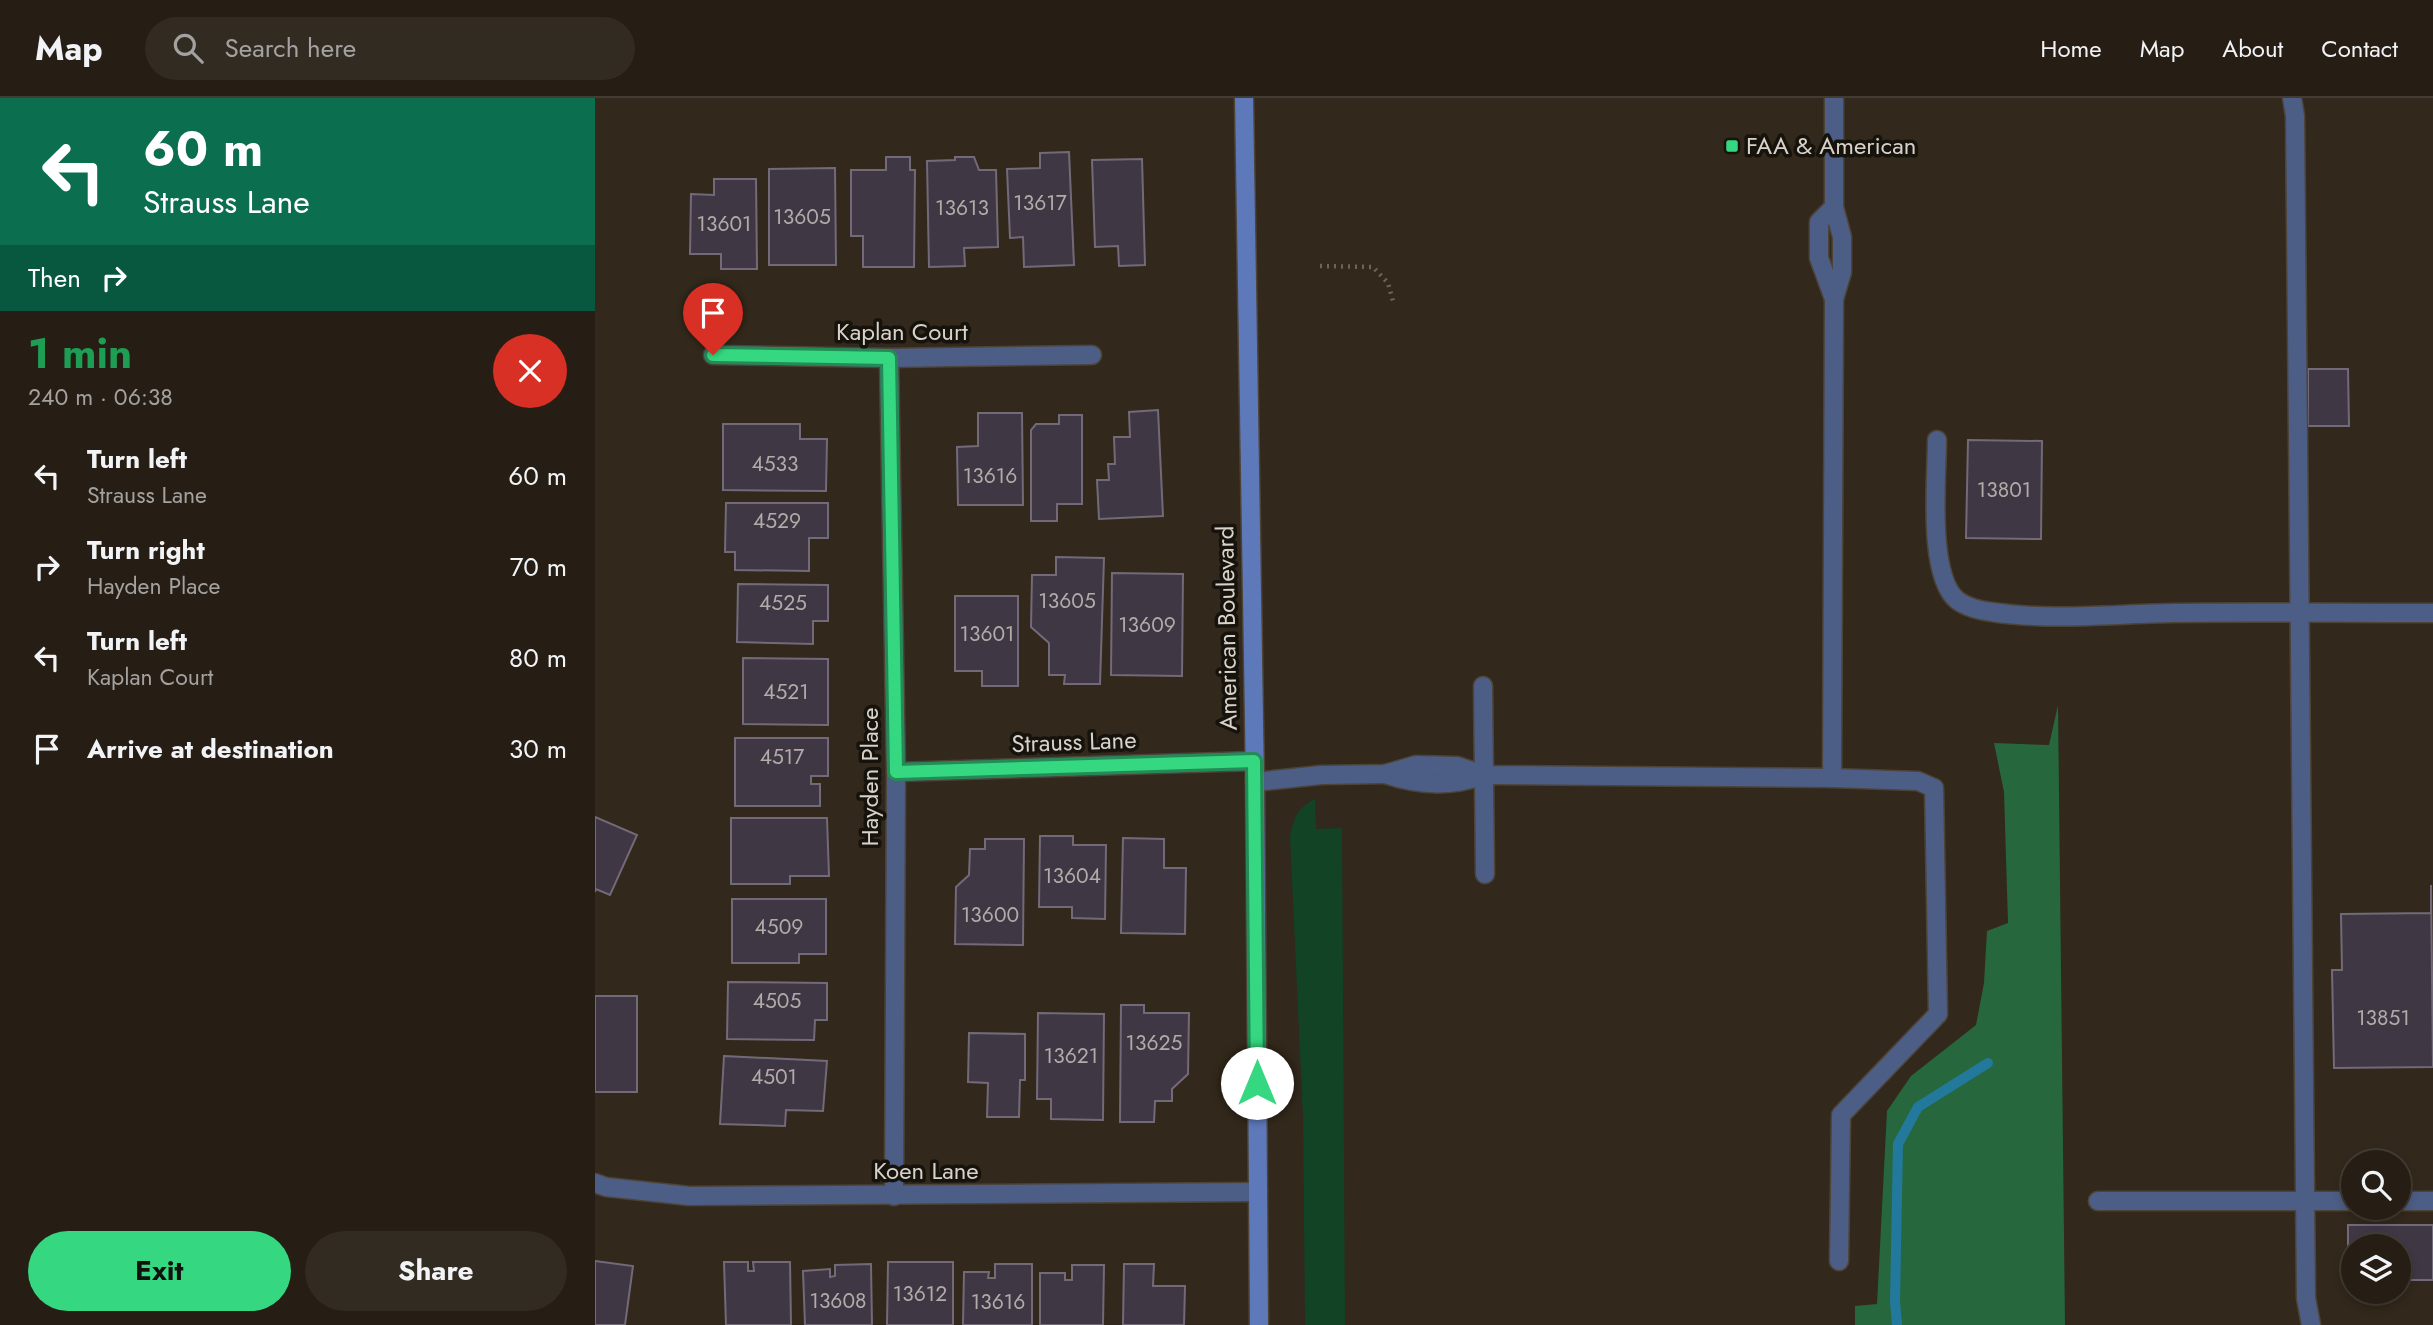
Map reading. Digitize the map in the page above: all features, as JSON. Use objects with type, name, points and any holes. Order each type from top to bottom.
[{"type":"street","name":"American Boulevard","points":[[1244,98],[1255,782],[1259,1325]]},
{"type":"street","points":[[1832,778],[1834,299],[1842,272],[1842,237],[1834,207],[1834,98]]},
{"type":"street","points":[[2292,98],[2295,116],[2295,404],[2301,613],[2306,1298],[2311,1325]]},
{"type":"street","name":"Kaplan Court","points":[[713,355],[889,358],[1092,355]]},
{"type":"street","name":"Hayden Place","points":[[889,358],[896,772],[894,1196]]},
{"type":"street","points":[[1937,439],[1938,548],[1941,570],[1957,599],[1970,606],[1991,612],[2058,616],[2433,613]]},
{"type":"street","points":[[1483,686],[1485,874]]},
{"type":"street","name":"Strauss Lane","points":[[896,772],[1254,761]]},
{"type":"street","points":[[1255,782],[1321,775],[1385,774],[1408,782],[1463,783],[1484,775],[1832,778],[1918,781],[1934,788],[1938,1014],[1841,1115],[1839,1261]]},
{"type":"street","name":"Koen Lane","points":[[595,1183],[606,1188],[688,1196],[1258,1192]]},
{"type":"street","points":[[2098,1201],[2341,1201]]},
{"type":"street","points":[[2411,1201],[2433,1201]]},
{"type":"path","points":[[1319,266],[1373,267],[1388,283],[1394,305]]},
{"type":"green space","points":[[2058,705],[2065,1325],[1855,1325],[1855,1306],[1877,1304],[1887,1111],[1911,1076],[1976,1025],[1984,983],[1987,931],[2008,923],[2004,792],[1994,743],[2049,745]]},
{"type":"green space","points":[[1315,799],[1316,829],[1342,828],[1345,1325],[1305,1325],[1303,1119],[1290,836],[1297,814]]},
{"type":"building","points":[[1069,152],[1074,265],[1024,267],[1023,237],[1010,238],[1007,169],[1040,168],[1040,153]]},
{"type":"building","points":[[886,157],[910,157],[910,170],[915,170],[914,267],[863,267],[863,236],[851,236],[851,170],[886,170]]},
{"type":"building","points":[[955,157],[974,157],[979,170],[996,170],[998,247],[964,248],[965,266],[929,267],[927,161],[955,160]]},
{"type":"building","points":[[1142,159],[1145,265],[1119,266],[1118,246],[1095,247],[1092,160]]},
{"type":"building","points":[[835,168],[836,265],[769,265],[769,169]]},
{"type":"building","points":[[714,179],[756,179],[757,269],[721,269],[721,254],[690,254],[691,194],[714,195]]},
{"type":"building","points":[[2308,369],[2348,369],[2349,426],[2308,426]]},
{"type":"building","points":[[1158,410],[1163,516],[1099,519],[1097,480],[1109,480],[1108,464],[1115,464],[1114,437],[1130,437],[1129,412]]},
{"type":"building","points":[[978,413],[1022,413],[1023,505],[958,505],[957,447],[978,446]]},
{"type":"building","points":[[1059,415],[1082,415],[1082,504],[1057,504],[1057,521],[1031,521],[1031,430],[1036,424],[1059,424]]},
{"type":"building","points":[[723,424],[800,424],[800,439],[827,439],[826,491],[723,490]]},
{"type":"building","points":[[1968,440],[2042,441],[2041,539],[1966,538]]},
{"type":"building","points":[[726,503],[828,503],[828,538],[809,538],[809,571],[735,570],[735,552],[725,552]]},
{"type":"building","points":[[1056,557],[1104,558],[1100,684],[1064,684],[1065,675],[1049,675],[1049,643],[1031,627],[1032,575],[1056,575]]},
{"type":"building","points":[[1112,573],[1183,574],[1182,676],[1111,675]]},
{"type":"building","points":[[738,584],[828,585],[828,621],[813,621],[813,644],[737,642]]},
{"type":"building","points":[[955,596],[1018,596],[1018,686],[982,686],[982,671],[955,671]]},
{"type":"building","points":[[743,658],[828,659],[828,725],[743,724]]},
{"type":"building","points":[[735,738],[828,738],[828,776],[811,776],[811,784],[820,784],[820,806],[735,806]]},
{"type":"building","points":[[595,817],[637,835],[610,895],[596,889],[595,892]]},
{"type":"building","points":[[731,818],[827,818],[829,876],[790,876],[790,884],[731,884]]},
{"type":"building","points":[[1040,836],[1073,836],[1073,845],[1106,845],[1105,919],[1072,918],[1072,907],[1039,907]]},
{"type":"building","points":[[1123,838],[1164,839],[1164,868],[1186,868],[1185,934],[1121,933]]},
{"type":"building","points":[[985,839],[1024,839],[1023,945],[955,944],[956,887],[969,875],[970,849],[985,849]]},
{"type":"building","points":[[2431,885],[2433,1067],[2334,1068],[2332,970],[2342,970],[2341,914],[2431,913]]},
{"type":"building","points":[[732,899],[826,899],[826,954],[799,954],[799,963],[732,963]]},
{"type":"building","points":[[728,982],[827,983],[827,1020],[815,1020],[814,1040],[727,1039]]},
{"type":"building","points":[[595,996],[637,996],[637,1092],[595,1092]]},
{"type":"building","points":[[1121,1005],[1144,1005],[1144,1013],[1189,1013],[1188,1074],[1172,1089],[1172,1101],[1155,1101],[1154,1122],[1120,1122]]},
{"type":"building","points":[[1038,1013],[1104,1014],[1103,1120],[1051,1119],[1051,1099],[1037,1099]]},
{"type":"building","points":[[969,1033],[1025,1034],[1025,1080],[1020,1080],[1019,1117],[987,1117],[988,1083],[968,1082]]},
{"type":"building","points":[[724,1056],[827,1061],[823,1111],[786,1110],[785,1126],[720,1124]]},
{"type":"building","points":[[2348,1225],[2433,1225],[2433,1280],[2411,1280],[2411,1234],[2348,1234]]},
{"type":"building","points":[[595,1261],[633,1266],[625,1325],[595,1325]]},
{"type":"building","points":[[724,1262],[748,1262],[748,1271],[754,1271],[753,1262],[790,1262],[791,1325],[726,1325]]},
{"type":"building","points":[[888,1262],[953,1262],[953,1325],[887,1325]]},
{"type":"building","points":[[871,1264],[872,1325],[805,1325],[803,1271],[830,1269],[830,1277],[835,1276],[835,1265]]},
{"type":"building","points":[[995,1264],[1032,1264],[1032,1325],[963,1325],[964,1272],[989,1272],[988,1278],[995,1278]]},
{"type":"building","points":[[1124,1264],[1154,1264],[1153,1286],[1185,1286],[1184,1325],[1123,1325]]},
{"type":"building","points":[[1072,1265],[1104,1265],[1103,1325],[1040,1325],[1040,1273],[1065,1273],[1065,1280],[1072,1280]]},
{"type":"waterway","points":[[1897,1325],[1895,1301],[1898,1144],[1918,1107],[1988,1063]]},
{"type":"place","name":"FAA & American","points":[[1732,146]]},
{"type":"route","points":[[713,355],[889,358],[896,772],[1254,761],[1257,1083]]}]
